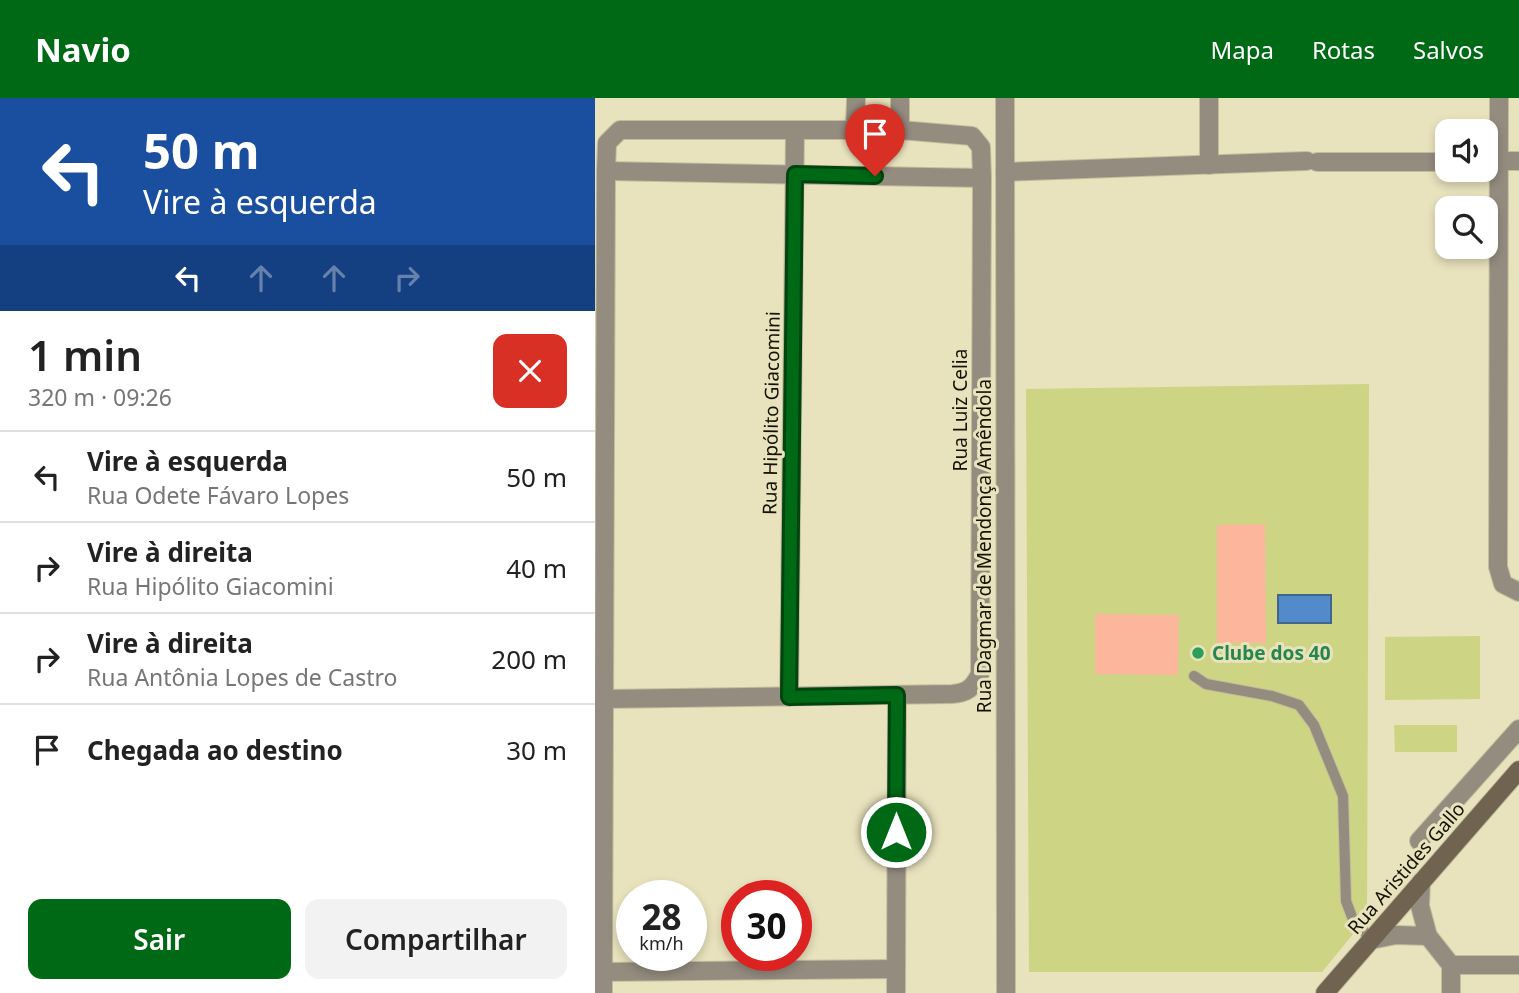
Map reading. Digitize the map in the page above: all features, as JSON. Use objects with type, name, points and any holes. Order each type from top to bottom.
[{"type":"street","points":[[855,130],[856,98]]},
{"type":"street","points":[[603,993],[607,142],[620,130],[900,130],[901,98]]},
{"type":"street","name":"Rua Dagmar de Mendonça Amêndola","points":[[1005,98],[1006,993]]},
{"type":"street","points":[[1209,98],[1209,165]]},
{"type":"street","points":[[1497,119],[1499,98]]},
{"type":"street","name":"Rua Hipólito Giacomini","points":[[789,697],[795,130]]},
{"type":"street","name":"Rua Luiz Celia","points":[[897,695],[964,693],[974,685],[980,674],[981,147],[972,136],[900,130]]},
{"type":"street","points":[[1498,161],[1519,161]]},
{"type":"street","points":[[1005,172],[1312,162],[1435,162]]},
{"type":"street","points":[[606,171],[982,178]]},
{"type":"street","points":[[1492,182],[1498,567],[1503,584],[1519,592]]},
{"type":"street","points":[[604,699],[897,695],[896,993]]},
{"type":"street","points":[[1419,841],[1519,729]]},
{"type":"street","name":"Rua Aristides Gallo","points":[[1325,993],[1519,770]]},
{"type":"street","points":[[1422,882],[1420,906],[1428,936],[1451,965],[1451,993]]},
{"type":"street","points":[[1371,940],[1396,935],[1428,936]]},
{"type":"street","points":[[1451,965],[1519,965]]},
{"type":"street","points":[[603,972],[896,969]]},
{"type":"lane","points":[[1194,676],[1206,684],[1272,696],[1299,705],[1314,725],[1343,796],[1346,901],[1352,917],[1371,940]]},
{"type":"green space","name":"Clube dos 40","points":[[1369,384],[1367,917],[1322,972],[1029,972],[1026,389]]},
{"type":"green space","points":[[1480,636],[1480,699],[1385,700],[1385,637]]},
{"type":"green space","points":[[1394,725],[1457,725],[1457,752],[1395,752]]},
{"type":"water","points":[[1278,595],[1331,595],[1331,623],[1278,623]]},
{"type":"building","points":[[1265,524],[1266,643],[1217,643],[1217,525]]},
{"type":"building","points":[[1095,614],[1179,615],[1178,675],[1095,674]]},
{"type":"place","name":"Clube dos 40","points":[[1198,653]]},
{"type":"route","points":[[875,176],[795,174],[789,697],[897,695],[896,832]]}]
